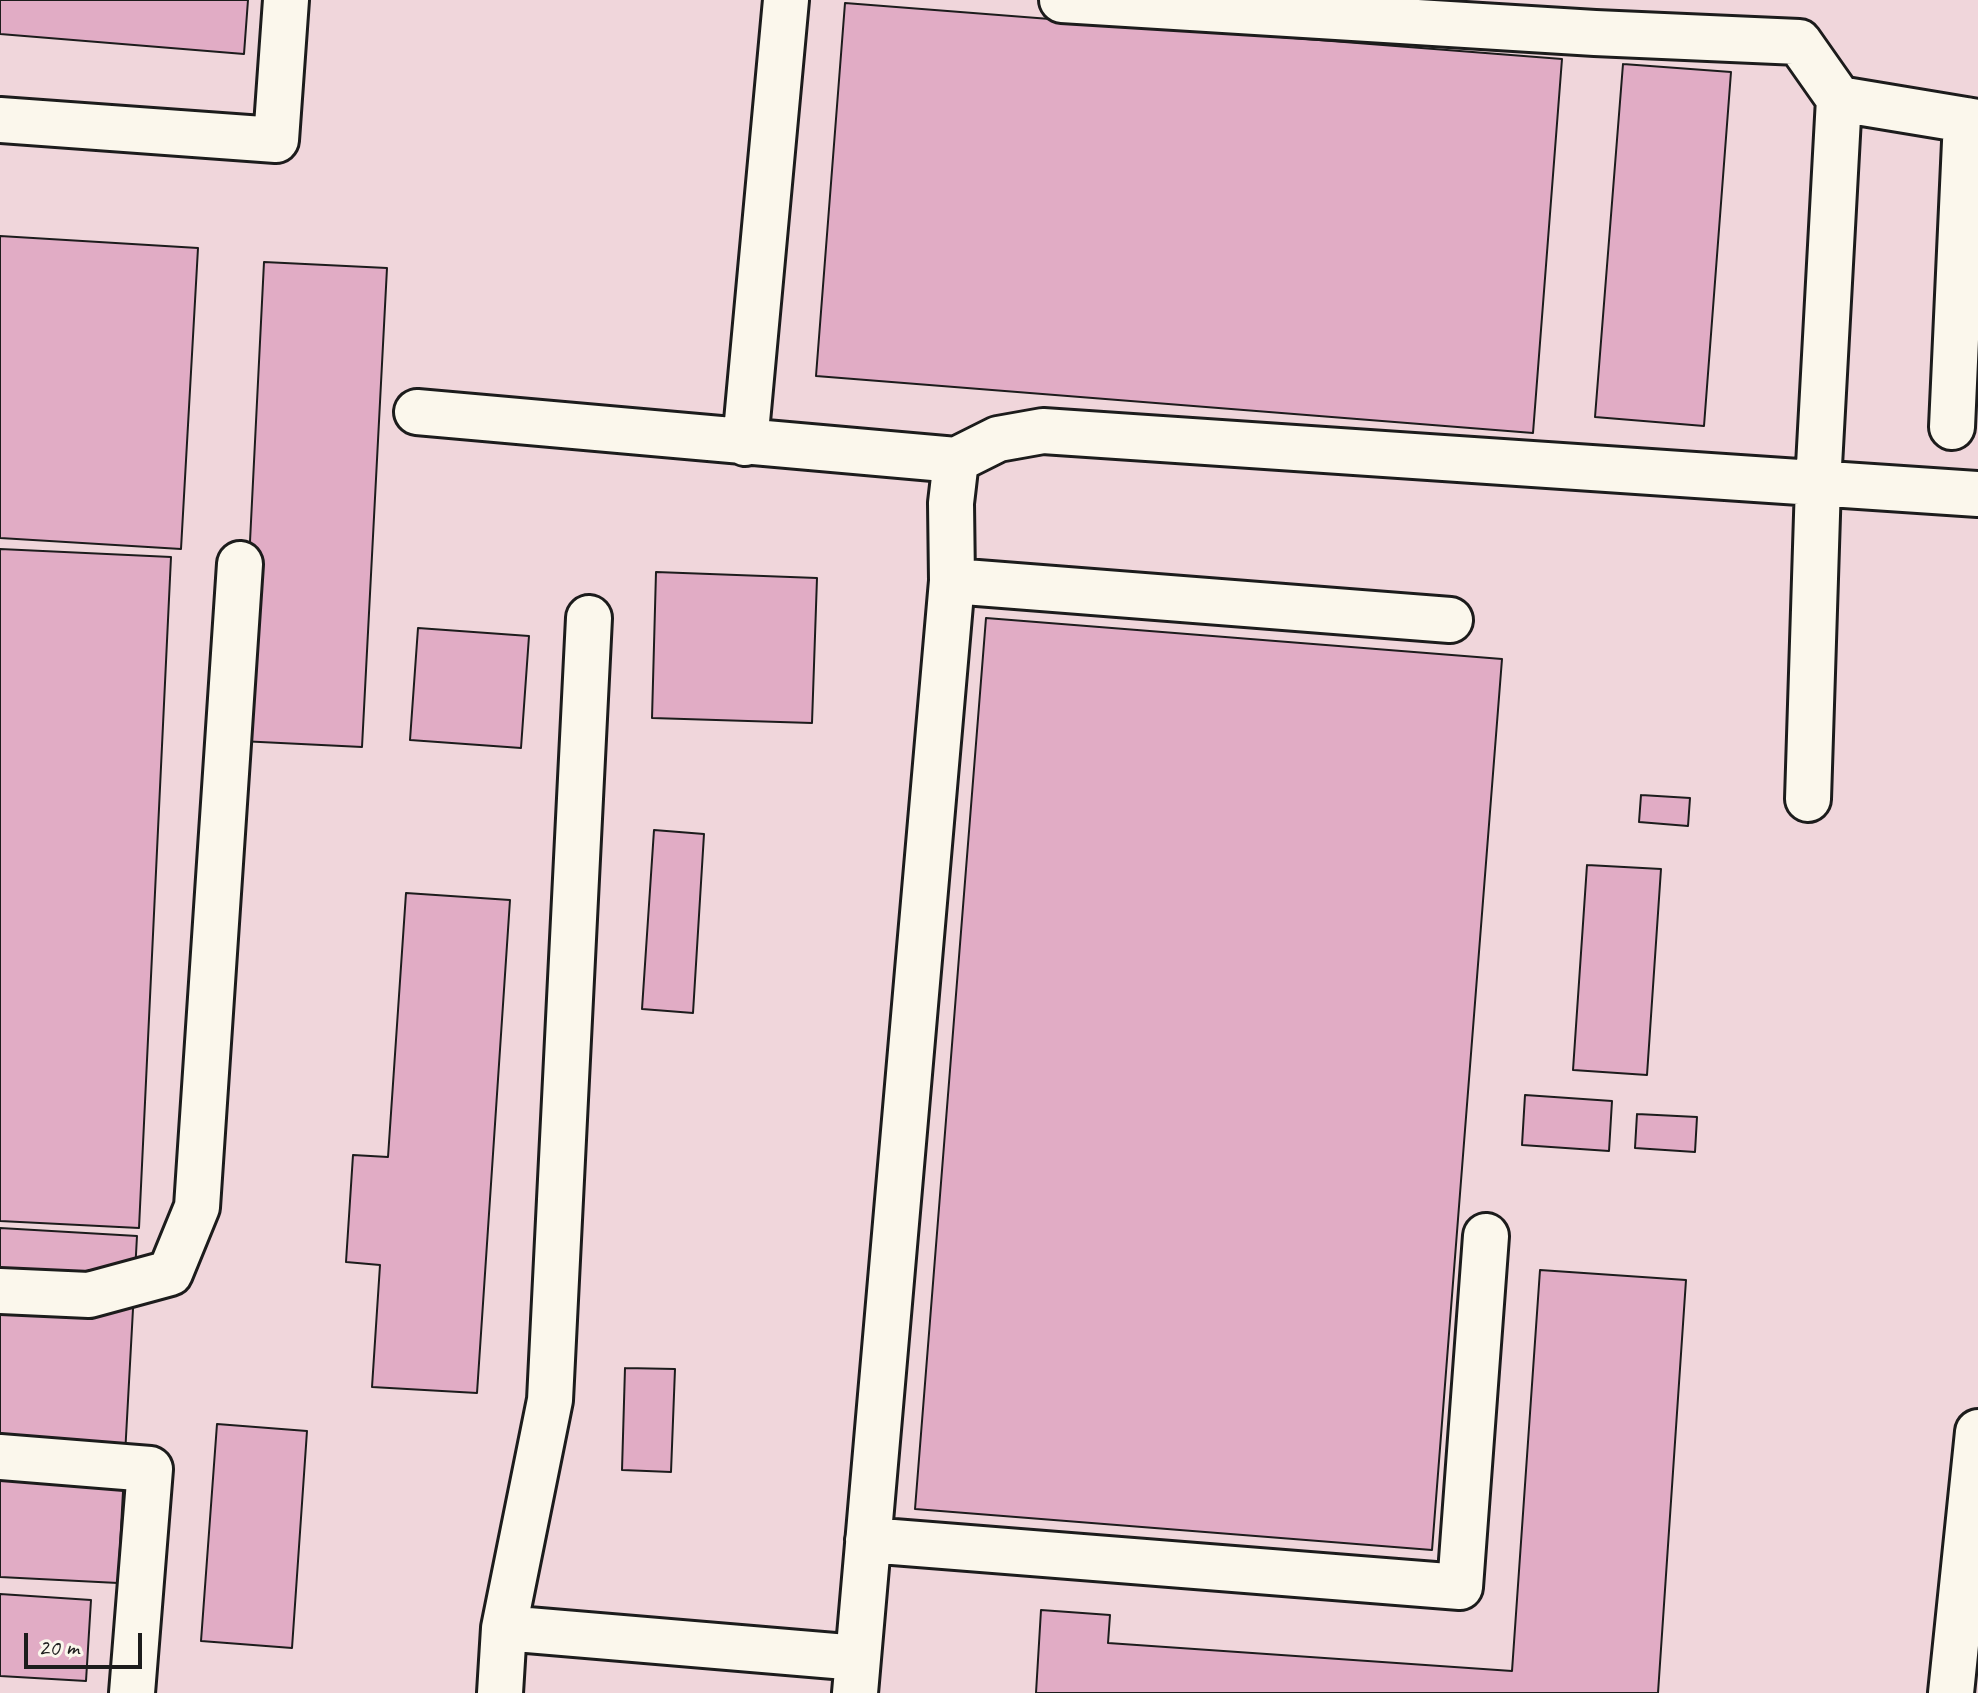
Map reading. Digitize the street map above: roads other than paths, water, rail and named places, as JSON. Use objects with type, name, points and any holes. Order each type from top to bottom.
[{"type":"street","points":[[0,120],[276,140],[286,0]]},
{"type":"street","points":[[745,443],[786,0]]},
{"type":"street","points":[[1062,0],[1799,42],[1839,99],[1818,484],[1808,799]]},
{"type":"street","points":[[1839,99],[1972,121],[1952,427]]},
{"type":"street","points":[[417,412],[956,460],[998,439],[1043,431],[1978,494]]},
{"type":"street","points":[[504,1628],[857,1675],[952,581],[951,503],[956,460]]},
{"type":"street","points":[[0,1291],[89,1295],[170,1273],[197,1207],[240,564]]},
{"type":"street","points":[[952,581],[1450,620]]},
{"type":"street","points":[[500,1693],[504,1628],[550,1400],[589,618]]},
{"type":"street","points":[[868,1540],[1460,1587],[1486,1236]]},
{"type":"street","points":[[1951,1693],[1978,1432]]},
{"type":"street","points":[[0,1457],[150,1469],[132,1693]]}]
